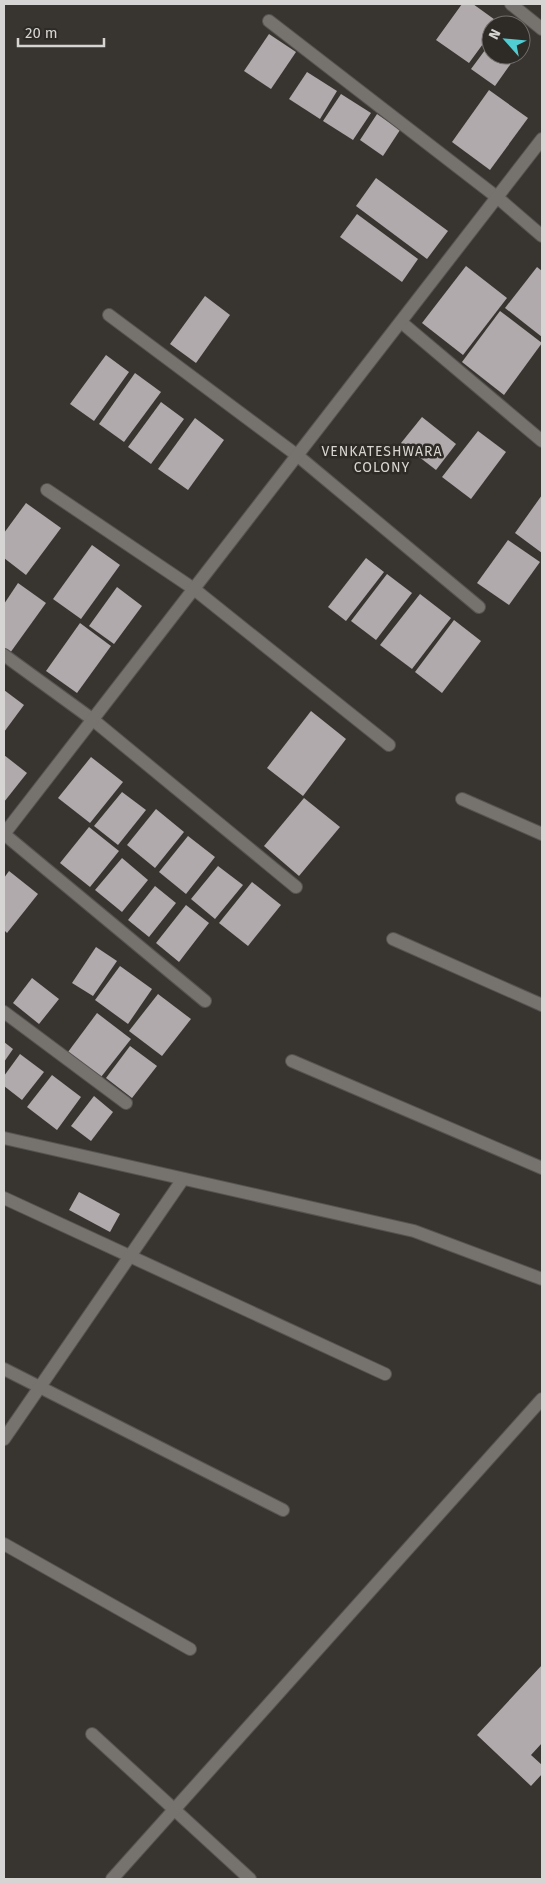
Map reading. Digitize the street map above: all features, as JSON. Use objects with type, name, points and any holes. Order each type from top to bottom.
[{"type":"street","points":[[511,4],[542,28]]},
{"type":"street","points":[[268,21],[498,198],[542,236]]},
{"type":"street","points":[[205,1001],[4,834],[542,139]]},
{"type":"street","points":[[109,315],[298,456],[479,607]]},
{"type":"street","points":[[401,322],[542,441]]},
{"type":"street","points":[[47,490],[194,589],[389,745]]},
{"type":"street","points":[[4,655],[92,719],[296,886]]},
{"type":"street","points":[[462,799],[542,834]]},
{"type":"street","points":[[393,939],[542,1005]]},
{"type":"street","points":[[4,1012],[126,1104]]},
{"type":"street","points":[[292,1061],[542,1168]]},
{"type":"street","points":[[4,1138],[414,1232],[542,1279]]},
{"type":"street","points":[[4,1439],[183,1179]]},
{"type":"street","points":[[4,1198],[385,1374]]},
{"type":"street","points":[[4,1369],[283,1510]]},
{"type":"street","points":[[112,1879],[542,1399]]},
{"type":"street","points":[[4,1544],[190,1649]]},
{"type":"street","points":[[92,1734],[250,1879]]},
{"type":"building","points":[[462,4],[473,4],[488,15],[481,15],[481,47],[469,63],[436,40]]},
{"type":"building","points":[[269,34],[296,52],[271,89],[244,71]]},
{"type":"building","points":[[481,56],[481,65],[510,65],[495,86],[471,69]]},
{"type":"building","points":[[307,72],[337,91],[320,119],[289,99]]},
{"type":"building","points":[[489,90],[528,118],[490,170],[452,142]]},
{"type":"building","points":[[341,94],[371,113],[353,140],[323,121]]},
{"type":"building","points":[[377,114],[400,130],[383,156],[360,140]]},
{"type":"building","points":[[376,178],[448,231],[427,259],[356,206]]},
{"type":"building","points":[[357,214],[418,259],[402,282],[340,237]]},
{"type":"building","points":[[466,266],[507,298],[463,355],[422,323]]},
{"type":"building","points":[[537,267],[542,271],[542,337],[505,308]]},
{"type":"building","points":[[205,296],[230,315],[196,363],[170,344]]},
{"type":"building","points":[[500,311],[542,343],[504,395],[462,362]]},
{"type":"building","points":[[106,355],[129,372],[94,421],[70,404]]},
{"type":"building","points":[[135,373],[161,392],[124,442],[99,424]]},
{"type":"building","points":[[161,402],[184,419],[151,464],[128,447]]},
{"type":"building","points":[[422,417],[456,444],[436,470],[401,443]]},
{"type":"building","points":[[195,418],[224,440],[188,490],[158,469]]},
{"type":"building","points":[[478,431],[506,452],[471,499],[442,477]]},
{"type":"building","points":[[542,495],[542,553],[515,533]]},
{"type":"building","points":[[26,503],[61,528],[26,575],[4,558],[4,533]]},
{"type":"building","points":[[508,540],[540,562],[509,605],[477,583]]},
{"type":"building","points":[[92,545],[120,565],[81,619],[53,599]]},
{"type":"building","points":[[366,558],[384,572],[346,621],[328,607]]},
{"type":"building","points":[[387,574],[412,593],[376,640],[351,621]]},
{"type":"building","points":[[18,583],[46,603],[10,653],[4,648],[4,604]]},
{"type":"building","points":[[117,587],[142,606],[114,644],[89,626]]},
{"type":"building","points":[[420,594],[451,618],[412,669],[380,645]]},
{"type":"building","points":[[454,620],[481,641],[442,693],[415,672]]},
{"type":"building","points":[[80,623],[111,646],[77,693],[46,671]]},
{"type":"building","points":[[4,690],[24,705],[4,732]]},
{"type":"building","points":[[311,711],[346,739],[303,796],[267,768]]},
{"type":"building","points":[[4,755],[27,773],[4,802]]},
{"type":"building","points":[[91,757],[123,782],[90,823],[58,798]]},
{"type":"building","points":[[122,792],[146,810],[118,845],[94,826]]},
{"type":"building","points":[[304,798],[340,827],[299,876],[264,846]]},
{"type":"building","points":[[156,809],[184,832],[155,868],[127,845]]},
{"type":"building","points":[[89,827],[119,851],[90,887],[60,863]]},
{"type":"building","points":[[188,836],[215,857],[186,894],[159,872]]},
{"type":"building","points":[[122,858],[148,880],[122,912],[95,890]]},
{"type":"building","points":[[218,866],[243,885],[215,919],[191,899]]},
{"type":"building","points":[[9,871],[38,894],[7,933],[4,930],[4,878]]},
{"type":"building","points":[[252,882],[281,905],[248,946],[219,923]]},
{"type":"building","points":[[155,886],[176,903],[149,937],[128,920]]},
{"type":"building","points":[[186,905],[209,923],[179,962],[156,943]]},
{"type":"building","points":[[96,947],[117,961],[93,996],[72,983]]},
{"type":"building","points":[[120,966],[152,989],[128,1024],[95,1000]]},
{"type":"building","points":[[32,978],[59,999],[39,1024],[13,1003]]},
{"type":"building","points":[[158,994],[191,1019],[162,1056],[129,1031]]},
{"type":"building","points":[[97,1013],[131,1039],[101,1077],[68,1052]]},
{"type":"building","points":[[4,1042],[13,1049],[4,1062]]},
{"type":"building","points":[[130,1046],[157,1066],[132,1098],[106,1078]]},
{"type":"building","points":[[20,1054],[44,1072],[22,1100],[4,1086],[4,1076]]},
{"type":"building","points":[[52,1075],[81,1097],[57,1130],[27,1107]]},
{"type":"building","points":[[94,1096],[113,1112],[91,1141],[71,1126]]},
{"type":"building","points":[[79,1192],[120,1214],[110,1232],[69,1210]]},
{"type":"building","points":[[542,1665],[542,1743],[531,1755],[542,1765],[542,1774],[531,1786],[477,1735]]},
{"type":"district","name":"VENKATESHWARA COLONY","points":[[382,460]]}]
